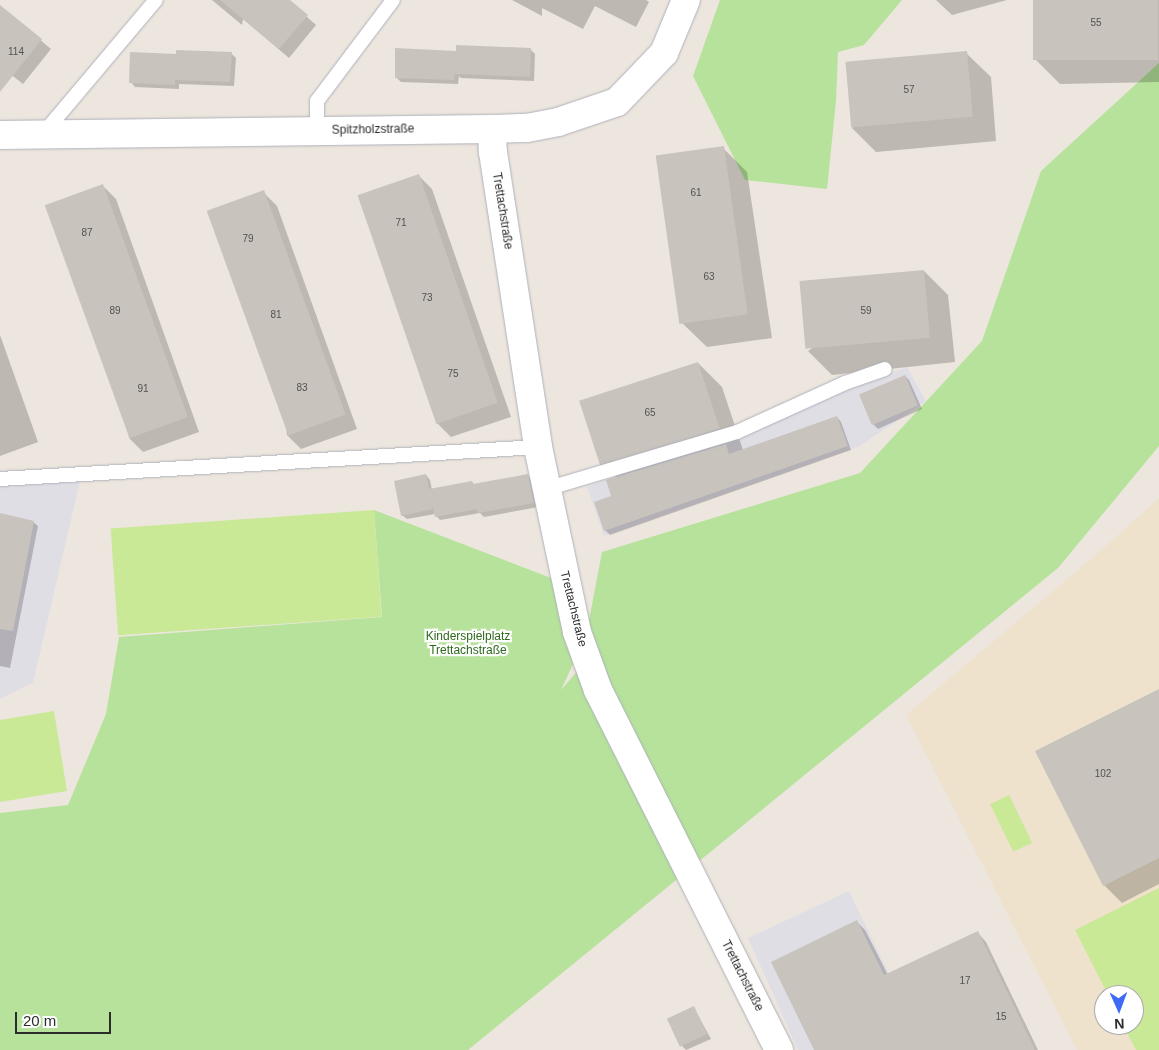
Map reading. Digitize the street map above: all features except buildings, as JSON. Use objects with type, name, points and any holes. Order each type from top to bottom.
[{"type":"street","name":"Spitzholzstraße","points":[[0,136],[492,129],[527,128],[558,122],[617,102],[664,54],[686,0]]},
{"type":"street","name":"Trettachstraße","points":[[492,129],[493,152],[538,447],[577,632],[598,690],[779,1050]]},
{"type":"lane","points":[[43,135],[156,0]]},
{"type":"lane","points":[[317,131],[317,101],[393,0]]},
{"type":"lane","points":[[546,489],[737,432],[845,383],[885,369]]},
{"type":"lane","points":[[0,479],[538,447]]},
{"type":"shaded area","points":[[907,367],[926,401],[860,446],[604,536],[587,487]]},
{"type":"shaded area","points":[[80,481],[33,683],[0,699],[0,487]]},
{"type":"shaded area","points":[[1159,498],[1159,1050],[1077,1050],[906,715],[1098,553]]},
{"type":"shaded area","points":[[849,891],[926,1050],[798,1050],[748,938]]},
{"type":"green space","points":[[720,0],[902,0],[864,45],[838,52],[836,101],[827,189],[745,180],[693,76]]},
{"type":"green space","name":"Kinderspielplatz Trettachstraße","points":[[1159,63],[1159,446],[1058,568],[468,1050],[0,1050],[0,813],[68,805],[106,714],[119,637],[382,617],[374,510],[551,578],[573,664],[561,690],[580,668],[602,552],[860,473],[982,341],[1041,171]]},
{"type":"green space","points":[[374,510],[381,617],[118,635],[111,528]]},
{"type":"green space","points":[[54,711],[67,791],[0,802],[0,720]]},
{"type":"green space","points":[[1009,795],[1032,843],[1013,852],[990,804]]},
{"type":"green space","points":[[1159,888],[1159,1050],[1136,1050],[1128,1035],[1144,1035],[1144,985],[1103,985],[1075,930]]}]
